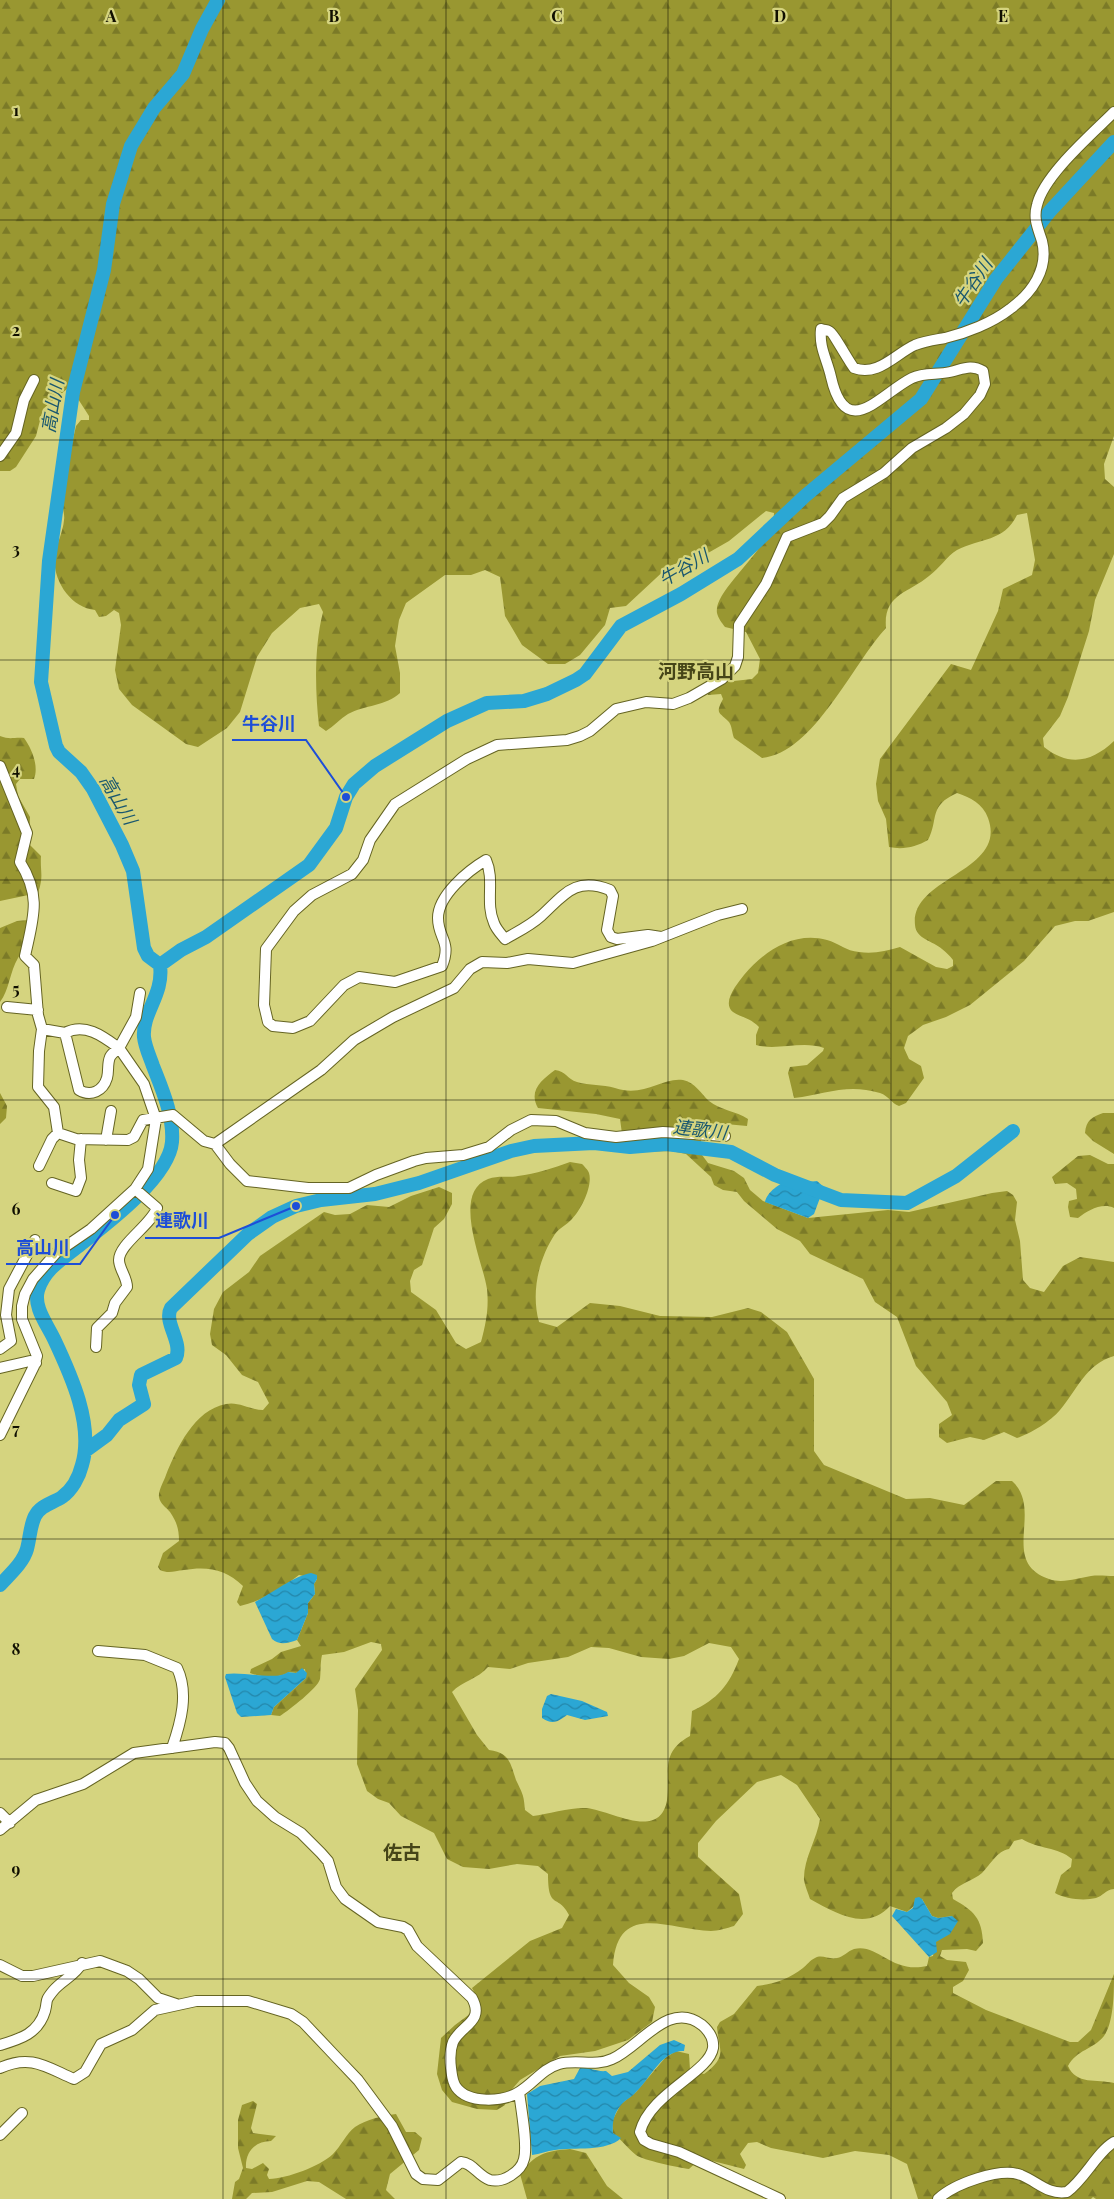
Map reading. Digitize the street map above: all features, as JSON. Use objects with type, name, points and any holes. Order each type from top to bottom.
[{"type":"street","points":[[661,938],[648,935],[617,939],[611,937],[607,930],[613,896],[610,890],[601,886],[583,884],[571,889],[534,922],[505,939],[493,922],[490,900],[492,873],[486,860],[460,877],[439,911],[438,919],[447,953],[442,966],[395,982],[358,977],[344,985],[310,1021],[293,1028],[273,1026],[268,1022],[264,1005],[266,949],[294,911],[312,895],[352,874],[363,860],[370,840],[395,804],[467,759],[497,745],[567,740],[580,736],[590,731],[616,709],[646,702],[673,704],[689,698],[731,671],[738,657],[739,625],[766,584],[787,537],[824,523],[843,498],[884,472],[912,448],[946,428],[964,414],[980,395],[985,384],[983,371],[977,367],[964,367],[950,372],[919,376],[911,379],[874,406],[860,411],[846,409],[842,407],[833,387],[827,361],[820,344],[821,329],[830,331],[836,337],[844,356],[854,368],[870,370],[879,368],[922,342],[966,332],[1008,311],[1032,289],[1041,274],[1043,254],[1034,222],[1037,204],[1044,189],[1064,162],[1114,112]]},
{"type":"street","points":[[0,456],[16,433],[24,400],[34,380]]},
{"type":"street","points":[[0,766],[27,833],[20,862],[32,885],[35,897],[25,956],[34,965],[38,1010],[42,1029],[38,1087],[54,1107],[58,1133]]},
{"type":"street","points":[[215,1144],[320,1070],[354,1040],[393,1017],[454,988],[470,968],[482,962],[508,963],[528,959],[573,963],[661,938],[718,915],[742,909]]},
{"type":"street","points":[[66,1032],[79,1090],[84,1093],[95,1093],[102,1088],[107,1077],[110,1057],[119,1048],[136,1017],[140,992]]},
{"type":"street","points":[[8,1007],[38,1010]]},
{"type":"street","points":[[0,1435],[36,1362],[35,1346],[22,1319],[25,1294],[33,1279],[56,1253],[91,1229],[138,1192],[148,1169],[156,1119],[144,1084],[119,1048],[99,1033],[42,1029]]},
{"type":"street","points":[[106,1140],[111,1111]]},
{"type":"street","points":[[58,1133],[81,1139],[128,1140],[134,1137],[143,1120],[173,1115],[204,1141],[215,1144],[230,1164],[247,1180],[308,1188],[350,1188],[376,1175],[414,1161],[426,1158],[463,1155],[480,1150],[531,1120],[556,1121],[585,1133],[616,1137],[663,1132],[725,1136]]},
{"type":"street","points":[[39,1166],[52,1139],[58,1133]]},
{"type":"street","points":[[52,1183],[76,1191],[81,1178],[79,1160],[81,1139]]},
{"type":"street","points":[[96,1347],[97,1328],[112,1313],[115,1303],[127,1287],[120,1263],[121,1253],[146,1225],[157,1208],[138,1192]]},
{"type":"street","points":[[0,1349],[11,1341],[6,1315],[9,1289],[35,1240]]},
{"type":"street","points":[[0,1368],[30,1361],[36,1362]]},
{"type":"street","points":[[98,1650],[145,1656],[178,1668],[185,1690],[172,1748]]},
{"type":"street","points":[[0,1830],[36,1800],[84,1784],[134,1753],[216,1742],[227,1745],[245,1783],[257,1801],[275,1817],[301,1834],[328,1861],[339,1893],[378,1922],[403,1927],[408,1930],[417,1946],[472,1998],[476,2006],[476,2013],[472,2021],[453,2043],[451,2054],[452,2077],[455,2086],[462,2093],[476,2098],[494,2099],[519,2092],[539,2074],[554,2065],[565,2062],[600,2063],[611,2060],[667,2020],[687,2016],[696,2020],[711,2036],[713,2046],[711,2053],[703,2065],[655,2104],[647,2114],[640,2132],[644,2140],[651,2144],[679,2152],[780,2199]]},
{"type":"street","points":[[0,1814],[10,1822]]},
{"type":"street","points":[[0,1965],[22,1976],[33,1976],[82,1963],[100,1961],[121,1968],[139,1979],[164,2001],[180,2005]]},
{"type":"street","points":[[0,2045],[30,2035],[36,2029],[45,2012],[46,1999],[55,1988],[79,1969],[82,1963]]},
{"type":"street","points":[[0,2068],[19,2062],[33,2061],[74,2079],[85,2072],[101,2044],[132,2030],[156,2010],[196,2001],[248,2001],[275,2008],[297,2018],[358,2080],[392,2126],[416,2174],[423,2179],[438,2180],[461,2162],[467,2162],[477,2172],[492,2180],[505,2178],[517,2170],[525,2158],[519,2092]]},
{"type":"street","points":[[0,2135],[22,2113]]},
{"type":"street","points":[[938,2199],[948,2190],[968,2181],[1010,2174],[1027,2178],[1048,2191],[1067,2192],[1082,2178],[1099,2158],[1103,2150],[1114,2142]]},
{"type":"green space","points":[[0,0],[1114,0],[1114,436],[1104,464],[1105,479],[1114,487],[1114,554],[1095,600],[1089,631],[1068,697],[1060,716],[1043,738],[1044,747],[1062,757],[1071,759],[1080,759],[1097,754],[1114,741],[1114,912],[1088,921],[1075,921],[1055,926],[1024,961],[970,1005],[946,1017],[923,1025],[908,1036],[904,1048],[909,1059],[921,1066],[924,1078],[906,1103],[899,1106],[880,1093],[857,1089],[837,1090],[794,1098],[788,1073],[790,1067],[807,1065],[824,1048],[807,1045],[764,1047],[756,1045],[756,1035],[759,1027],[752,1021],[733,1012],[730,1008],[729,1003],[732,993],[741,978],[752,966],[770,951],[781,945],[803,938],[827,940],[850,950],[864,953],[880,952],[900,947],[936,967],[947,969],[953,966],[953,960],[946,953],[918,934],[915,925],[918,909],[927,896],[972,863],[984,851],[990,836],[988,818],[976,802],[957,793],[948,798],[938,808],[928,840],[909,847],[889,847],[886,819],[878,801],[876,784],[880,759],[951,664],[971,670],[998,611],[1003,589],[1032,575],[1035,560],[1027,513],[1017,515],[1012,524],[998,535],[957,550],[929,576],[893,601],[886,617],[886,628],[873,643],[815,724],[799,740],[781,752],[762,758],[734,738],[729,722],[719,712],[723,699],[721,694],[708,695],[706,689],[725,682],[752,679],[758,673],[760,659],[746,632],[725,627],[717,613],[718,603],[724,592],[765,540],[774,513],[766,511],[729,541],[708,553],[669,566],[626,606],[610,608],[605,625],[580,655],[565,664],[548,664],[522,645],[505,616],[500,577],[485,570],[471,575],[445,575],[406,603],[399,620],[395,646],[400,673],[400,693],[382,703],[348,714],[326,731],[319,726],[317,698],[317,654],[323,612],[319,604],[300,608],[272,633],[257,657],[240,712],[227,728],[198,747],[186,744],[132,705],[119,689],[115,670],[121,625],[119,613],[114,610],[106,616],[99,617],[95,610],[78,604],[64,590],[56,573],[55,554],[64,518],[62,492],[67,463],[76,426],[81,420],[89,420],[89,416],[71,388],[67,389],[43,409],[36,436],[16,467],[10,471],[0,471]]},
{"type":"green space","points":[[0,736],[24,738],[34,758],[36,769],[34,779],[20,779],[16,784],[18,796],[30,817],[29,844],[41,856],[41,882],[38,893],[0,901]]},
{"type":"green space","points":[[28,920],[35,924],[35,933],[31,942],[15,963],[0,1002],[0,928],[17,921]]},
{"type":"green space","points":[[555,1070],[562,1072],[577,1082],[635,1091],[675,1080],[691,1083],[713,1104],[748,1119],[747,1126],[715,1123],[704,1127],[701,1141],[702,1155],[708,1163],[734,1171],[744,1178],[750,1190],[763,1201],[808,1218],[888,1210],[909,1212],[1007,1191],[1013,1195],[1017,1202],[1015,1220],[1020,1241],[1023,1280],[1030,1288],[1044,1292],[1063,1266],[1080,1257],[1114,1262],[1114,1356],[1104,1360],[1089,1371],[1056,1414],[1046,1423],[1028,1433],[1017,1438],[1004,1432],[984,1440],[970,1437],[947,1443],[939,1437],[939,1424],[952,1415],[947,1402],[916,1366],[897,1317],[875,1302],[863,1279],[810,1254],[800,1241],[777,1229],[744,1201],[737,1192],[723,1190],[714,1185],[711,1177],[686,1154],[671,1151],[641,1152],[628,1150],[623,1141],[620,1119],[596,1114],[538,1108],[535,1096],[538,1086]]},
{"type":"green space","points":[[0,1093],[7,1106],[6,1118],[0,1124]]},
{"type":"green space","points":[[1103,1113],[1114,1113],[1114,1154],[1093,1141],[1085,1133],[1090,1120]]},
{"type":"green space","points":[[1090,1155],[1108,1164],[1114,1164],[1114,1208],[1109,1206],[1100,1207],[1090,1210],[1078,1218],[1070,1217],[1069,1201],[1077,1199],[1076,1189],[1067,1183],[1055,1184],[1052,1177],[1078,1156]]},
{"type":"green space","points":[[570,1162],[582,1164],[587,1169],[590,1178],[588,1191],[579,1210],[555,1234],[544,1255],[536,1288],[539,1322],[557,1327],[590,1303],[620,1306],[660,1316],[712,1317],[748,1308],[761,1312],[787,1332],[814,1379],[814,1451],[824,1465],[906,1499],[930,1498],[964,1505],[996,1481],[1012,1481],[1021,1493],[1025,1520],[1024,1548],[1027,1561],[1034,1571],[1049,1579],[1060,1581],[1094,1576],[1114,1576],[1114,1889],[1091,1899],[1075,1899],[1059,1895],[1055,1893],[1061,1875],[1071,1867],[1072,1859],[1061,1852],[1035,1845],[1022,1839],[1014,1841],[1009,1849],[1001,1852],[982,1873],[958,1887],[952,1893],[953,1899],[976,1916],[981,1927],[983,1943],[976,1951],[967,1949],[942,1950],[940,1956],[947,1960],[966,1962],[969,1970],[963,1981],[953,1987],[953,1993],[986,2010],[1070,2042],[1078,2042],[1091,2030],[1114,1974],[1113,2006],[1110,2023],[1104,2036],[1076,2056],[1068,2066],[1076,2076],[1082,2079],[1114,2083],[1114,2199],[1096,2199],[1093,2197],[1091,2199],[918,2199],[907,2164],[889,2155],[855,2151],[823,2158],[771,2148],[757,2142],[748,2143],[740,2154],[746,2165],[744,2169],[701,2158],[689,2169],[661,2164],[640,2157],[613,2133],[612,2121],[621,2104],[636,2092],[665,2058],[676,2051],[689,2054],[690,2070],[704,2074],[712,2068],[720,2053],[717,2027],[720,2022],[734,2014],[757,1986],[787,1978],[818,1957],[837,1958],[854,1949],[863,1948],[870,1950],[894,1963],[904,1966],[927,1966],[929,1957],[933,1956],[935,1943],[952,1916],[938,1918],[932,1916],[922,1899],[907,1912],[890,1906],[881,1914],[871,1918],[851,1918],[830,1910],[810,1899],[804,1882],[804,1872],[820,1819],[797,1785],[781,1775],[757,1782],[716,1821],[698,1843],[698,1857],[739,1894],[743,1914],[734,1926],[711,1931],[663,1924],[648,1923],[635,1925],[625,1932],[617,1945],[613,1965],[629,1983],[649,1997],[655,2007],[652,2022],[628,2040],[595,2051],[560,2056],[520,2080],[508,2094],[505,2105],[497,2110],[477,2109],[452,2102],[442,2090],[437,2074],[441,2038],[478,2008],[478,1999],[472,1988],[530,1941],[562,1928],[569,1915],[565,1908],[552,1897],[548,1885],[548,1874],[538,1866],[517,1864],[489,1869],[463,1867],[447,1859],[434,1833],[401,1816],[389,1803],[378,1799],[367,1791],[357,1764],[358,1710],[355,1689],[382,1650],[381,1644],[371,1642],[344,1652],[322,1655],[320,1679],[314,1688],[280,1716],[271,1715],[274,1707],[306,1678],[305,1669],[296,1673],[289,1672],[280,1676],[270,1677],[250,1673],[251,1669],[272,1659],[281,1652],[301,1646],[297,1640],[308,1613],[308,1603],[315,1594],[314,1584],[317,1579],[299,1575],[271,1594],[240,1606],[237,1602],[243,1586],[223,1572],[201,1568],[166,1572],[158,1567],[163,1553],[179,1541],[176,1523],[170,1512],[161,1502],[159,1492],[181,1442],[196,1422],[215,1408],[231,1403],[263,1410],[269,1403],[258,1382],[242,1375],[226,1355],[212,1345],[210,1334],[214,1309],[223,1292],[249,1272],[260,1256],[324,1212],[335,1215],[350,1214],[367,1205],[389,1207],[411,1196],[439,1187],[452,1193],[452,1204],[444,1219],[434,1228],[422,1265],[414,1270],[410,1281],[411,1292],[436,1310],[456,1343],[466,1349],[481,1342],[486,1322],[488,1296],[470,1213],[472,1198],[477,1187],[488,1179],[525,1175]],"holes":[[[709,1643],[731,1647],[739,1659],[735,1668],[722,1690],[709,1701],[692,1711],[690,1736],[680,1742],[670,1756],[667,1800],[663,1812],[655,1819],[645,1822],[586,1808],[533,1816],[525,1810],[522,1794],[508,1760],[496,1751],[489,1750],[477,1735],[452,1692],[488,1667],[510,1669],[528,1663],[568,1657],[591,1647],[609,1648],[641,1657],[669,1659],[684,1656]]]},
{"type":"green space","points":[[253,2101],[257,2104],[251,2128],[253,2133],[276,2136],[271,2141],[260,2143],[252,2148],[247,2157],[246,2168],[252,2169],[263,2163],[269,2169],[267,2175],[269,2179],[294,2174],[320,2163],[333,2154],[355,2127],[385,2116],[396,2114],[406,2132],[415,2132],[422,2138],[419,2150],[390,2174],[386,2190],[395,2199],[346,2199],[319,2182],[307,2181],[272,2192],[252,2193],[246,2199],[232,2199],[235,2182],[239,2179],[243,2168],[238,2148],[238,2120],[242,2105]]},
{"type":"green space","points":[[570,2149],[586,2153],[607,2186],[623,2199],[527,2199],[520,2174],[525,2167],[541,2155]]},
{"type":"water","points":[[789,1180],[797,1183],[817,1181],[824,1187],[814,1214],[808,1218],[765,1202],[774,1188]]},
{"type":"water","points":[[311,1573],[317,1575],[314,1584],[315,1594],[308,1603],[308,1613],[297,1640],[278,1643],[272,1639],[255,1602],[290,1581]]},
{"type":"water","points":[[302,1668],[307,1673],[306,1678],[274,1707],[271,1715],[241,1717],[237,1713],[225,1677],[226,1674],[276,1676],[288,1672],[296,1673]]},
{"type":"water","points":[[551,1694],[582,1701],[607,1712],[608,1716],[585,1720],[567,1715],[558,1721],[549,1721],[542,1718],[542,1709],[547,1696]]},
{"type":"water","points":[[919,1897],[932,1916],[938,1918],[952,1916],[958,1921],[950,1934],[936,1942],[937,1952],[929,1957],[892,1916],[896,1909],[907,1912],[913,1908],[915,1898]]},
{"type":"water","points":[[674,2040],[685,2045],[684,2051],[669,2055],[663,2060],[634,2094],[623,2103],[615,2115],[613,2133],[621,2138],[599,2147],[563,2149],[532,2155],[527,2094],[540,2086],[574,2079],[580,2068],[606,2071],[612,2076],[628,2072],[660,2045]]},
{"type":"waterway","name":"高山川","points":[[0,1585],[16,1568],[25,1554],[35,1516],[44,1507],[62,1497],[75,1483],[81,1470],[85,1450],[83,1417],[79,1400],[67,1368],[37,1303],[41,1282],[50,1269],[136,1198],[160,1170],[168,1156],[172,1142],[169,1113],[146,1048],[144,1037],[146,1019],[159,985],[160,965],[148,956],[144,948],[133,871],[122,845],[93,789],[81,772],[59,752],[56,746],[41,682],[49,561],[73,392],[104,270],[113,204],[131,146],[154,108],[183,74],[202,29],[218,0]]},
{"type":"waterway","name":"牛谷川","points":[[160,965],[181,950],[206,937],[309,865],[336,828],[346,797],[354,784],[375,766],[447,721],[487,703],[524,701],[547,694],[576,680],[585,674],[621,626],[681,594],[738,559],[805,496],[921,399],[996,279],[1050,211],[1114,142]]},
{"type":"waterway","name":"連歌川","points":[[85,1451],[107,1435],[119,1420],[144,1404],[139,1385],[141,1375],[176,1358],[177,1345],[169,1319],[171,1308],[248,1234],[272,1217],[296,1206],[321,1200],[375,1194],[419,1183],[511,1151],[534,1146],[594,1143],[630,1147],[666,1144],[731,1152],[775,1175],[841,1200],[907,1203],[956,1176],[1013,1131]]},
{"type":"place","name":"牛谷川","points":[[346,797]]},
{"type":"place","name":"連歌川","points":[[296,1206]]},
{"type":"place","name":"高山川","points":[[115,1215]]},
{"type":"district","name":"河野高山","points":[[696,671]]},
{"type":"district","name":"佐古","points":[[402,1852]]}]
